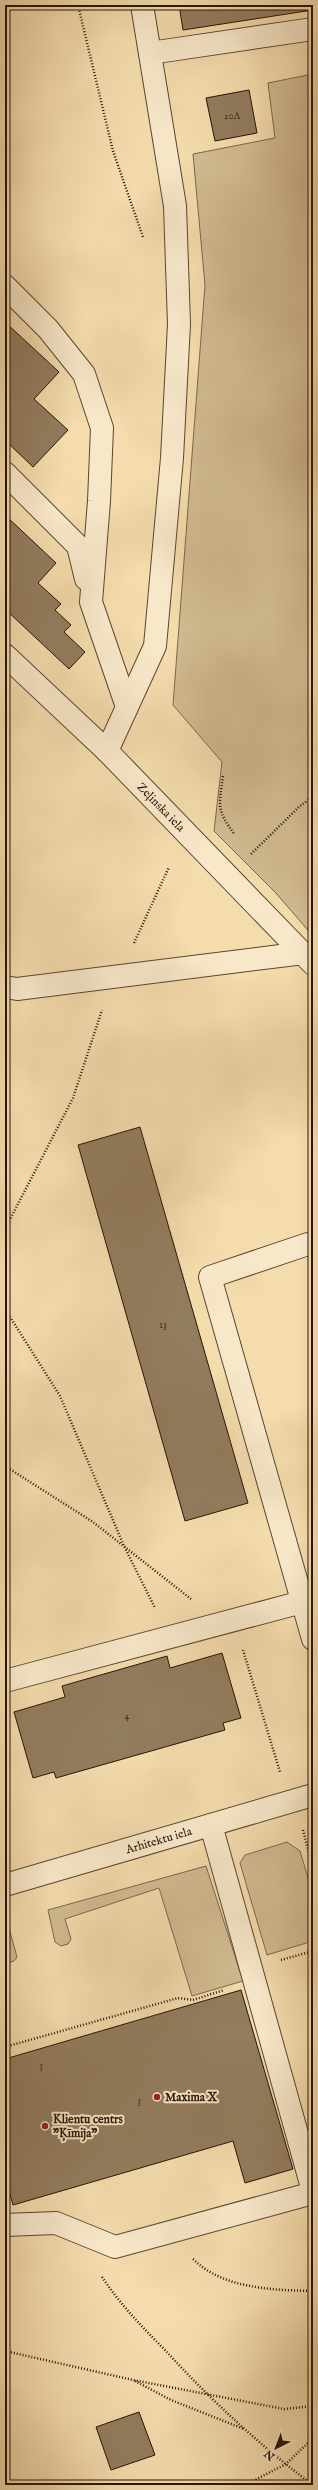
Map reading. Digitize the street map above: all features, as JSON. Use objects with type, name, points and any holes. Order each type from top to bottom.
[{"type":"street","points":[[107,751],[155,646],[172,458],[179,324],[175,206],[142,5]]},
{"type":"street","points":[[150,53],[313,29]]},
{"type":"street","points":[[5,286],[48,329],[84,374],[102,428],[99,501],[91,602]]},
{"type":"street","points":[[5,473],[78,546],[91,602],[127,707]]},
{"type":"street","name":"Zeļinska iela","points":[[5,655],[107,751],[309,958]]},
{"type":"street","points":[[5,987],[17,989],[113,976],[309,958]]},
{"type":"street","points":[[313,1246],[308,1244],[210,1277],[313,1639]]},
{"type":"street","points":[[5,1681],[302,1602]]},
{"type":"street","name":"Arhitektu iela","points":[[5,1884],[304,1798]]},
{"type":"street","points":[[5,2225],[56,2223],[115,2247],[313,2192],[256,1981],[211,1825]]},
{"type":"path","points":[[5,12],[10,5]]},
{"type":"path","points":[[78,5],[113,151],[144,238]]},
{"type":"path","points":[[223,776],[220,800],[221,816],[237,838]]},
{"type":"path","points":[[250,855],[300,806],[313,797]]},
{"type":"path","points":[[246,850],[255,860]]},
{"type":"path","points":[[5,1229],[73,1098],[113,976],[127,958],[169,867]]},
{"type":"path","points":[[5,1309],[60,1396],[124,1546],[170,1637]]},
{"type":"path","points":[[5,1466],[93,1522],[228,1622],[281,1774],[304,1798],[313,1868]]},
{"type":"path","points":[[5,2047],[178,1998],[193,2000],[274,1976],[270,1963],[313,1951]]},
{"type":"path","points":[[167,2233],[196,2262],[229,2281],[277,2290],[313,2291]]},
{"type":"path","points":[[100,2274],[117,2300],[206,2394],[286,2464],[313,2484]]},
{"type":"path","points":[[5,2351],[133,2380],[284,2409],[313,2406]]},
{"type":"path","points":[[133,2380],[171,2400],[246,2430]]},
{"type":"path","points":[[245,2485],[286,2464],[313,2438]]},
{"type":"shaded area","points":[[313,74],[313,936],[275,892],[214,831],[222,762],[173,705],[205,285],[193,154],[275,138],[268,83]]},
{"type":"shaded area","points":[[287,1842],[300,1851],[313,1894],[313,1941],[267,1955],[240,1863],[245,1855]]},
{"type":"shaded area","points":[[206,1866],[243,1981],[192,1996],[159,1888],[65,1919],[71,1939],[68,1944],[61,1946],[55,1942],[48,1910]]},
{"type":"shaded area","points":[[7,1921],[17,1957],[14,1961],[8,1963],[5,1960],[5,1922]]},
{"type":"building","points":[[179,5],[313,5],[313,10],[183,30]]},
{"type":"building","points":[[249,90],[257,133],[215,141],[206,98]]},
{"type":"building","points":[[5,322],[59,372],[34,399],[68,430],[33,467],[5,440]]},
{"type":"building","points":[[5,515],[56,563],[38,583],[61,604],[55,610],[71,625],[64,632],[85,652],[69,669],[5,609]]},
{"type":"building","points":[[140,1127],[248,1503],[185,1521],[78,1145]]},
{"type":"building","points":[[222,1653],[241,1718],[223,1723],[225,1730],[56,1778],[54,1772],[33,1778],[14,1712],[65,1697],[62,1686],[167,1656],[170,1668]]},
{"type":"building","points":[[241,1990],[293,2169],[245,2183],[233,2141],[13,2205],[5,2178],[5,2059]]},
{"type":"building","points":[[139,2412],[155,2455],[111,2470],[96,2427]]},
{"type":"place","name":"Maxima X","points":[[157,2097]]},
{"type":"place","name":"Klientu centrs \"Ķīmija\"","points":[[45,2126]]}]
